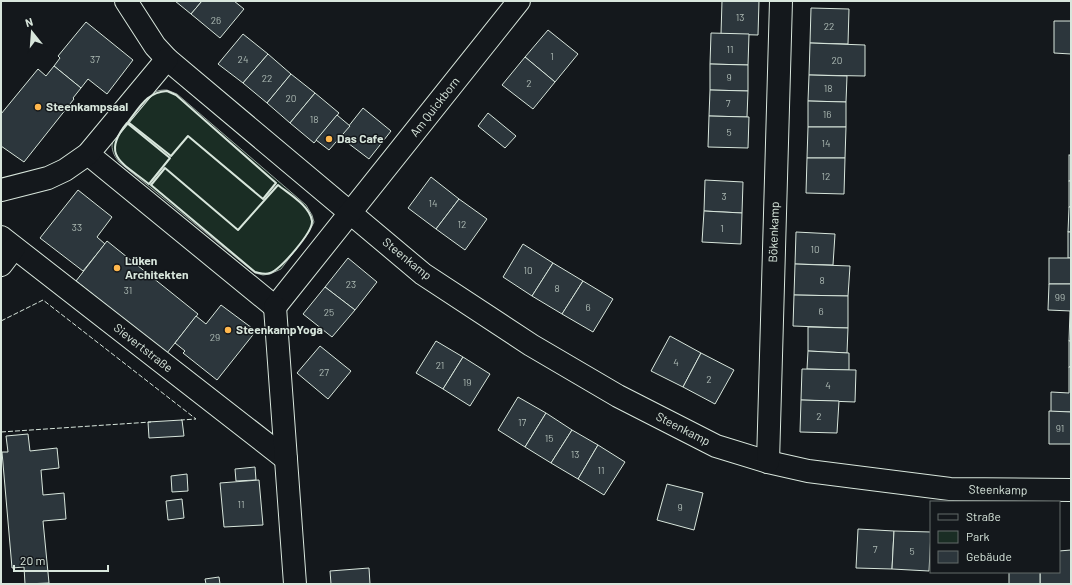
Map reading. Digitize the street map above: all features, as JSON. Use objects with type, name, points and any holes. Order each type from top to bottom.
[{"type":"street","name":"Steenkamp","points":[[126,1],[155,46],[167,58],[423,274],[531,345],[618,396],[716,446],[768,462],[808,471],[950,489],[1071,490]]},
{"type":"street","name":"Am Quickborn","points":[[351,213],[518,1]]},
{"type":"street","name":"Bökenkamp","points":[[768,462],[781,1]]},
{"type":"street","points":[[1,190],[48,178],[65,170],[88,154],[167,58]]},
{"type":"street","points":[[88,154],[274,307]]},
{"type":"street","points":[[295,584],[274,307],[351,213]]},
{"type":"street","points":[[1,265],[8,242]]},
{"type":"street","name":"Sievertstraße","points":[[8,242],[286,459]]},
{"type":"green space","points":[[167,90],[177,94],[306,205],[314,222],[309,232],[281,269],[270,274],[263,275],[255,273],[116,158],[112,145],[123,125],[156,91]]},
{"type":"building","points":[[175,1],[202,1],[191,14]]},
{"type":"building","points":[[202,1],[234,1],[244,9],[220,38],[191,14]]},
{"type":"building","points":[[722,1],[759,1],[758,35],[721,34]]},
{"type":"building","points":[[811,8],[849,9],[848,44],[810,43]]},
{"type":"building","points":[[1054,21],[1071,21],[1071,54],[1054,53]]},
{"type":"building","points":[[86,22],[133,60],[107,94],[88,79],[81,88],[54,66],[60,58],[58,56]]},
{"type":"building","points":[[548,30],[578,54],[555,82],[525,57]]},
{"type":"building","points":[[711,33],[749,34],[748,65],[710,64]]},
{"type":"building","points":[[243,34],[268,54],[243,83],[218,64]]},
{"type":"building","points":[[810,43],[865,45],[865,76],[809,75]]},
{"type":"building","points":[[268,54],[291,74],[267,103],[243,83]]},
{"type":"building","points":[[525,57],[555,82],[533,109],[502,85]]},
{"type":"building","points":[[710,64],[748,65],[748,91],[710,90]]},
{"type":"building","name":"Steenkampsaal","points":[[54,66],[81,88],[24,162],[1,146],[1,114],[38,69],[46,76]]},
{"type":"building","points":[[291,74],[315,93],[290,123],[267,103]]},
{"type":"building","points":[[809,75],[847,76],[846,102],[808,101]]},
{"type":"building","points":[[710,90],[748,91],[747,117],[709,116]]},
{"type":"building","points":[[315,93],[339,113],[314,143],[290,123]]},
{"type":"building","points":[[808,101],[846,102],[846,127],[808,127]]},
{"type":"building","points":[[363,108],[391,131],[369,159],[340,137]]},
{"type":"building","points":[[488,113],[516,136],[505,148],[478,126]]},
{"type":"building","points":[[337,115],[350,126],[329,150],[316,140]]},
{"type":"building","points":[[709,116],[749,117],[748,148],[708,147]]},
{"type":"building","points":[[808,127],[846,127],[845,158],[807,158]]},
{"type":"building","points":[[1069,155],[1071,155],[1071,181],[1069,181]]},
{"type":"building","points":[[807,158],[845,158],[844,194],[806,193]]},
{"type":"building","points":[[431,177],[459,199],[436,229],[408,208]]},
{"type":"building","points":[[705,180],[743,182],[742,213],[704,211]]},
{"type":"building","points":[[1069,181],[1071,181],[1071,207],[1069,207]]},
{"type":"building","points":[[78,190],[112,217],[97,237],[105,244],[83,271],[40,238]]},
{"type":"building","points":[[459,199],[487,219],[465,250],[436,229]]},
{"type":"building","points":[[1069,207],[1071,207],[1071,232],[1068,232]]},
{"type":"building","points":[[704,211],[742,213],[741,244],[702,242]]},
{"type":"building","points":[[796,232],[835,234],[833,265],[795,264]]},
{"type":"building","points":[[1068,232],[1071,232],[1071,258],[1068,258]]},
{"type":"building","points":[[107,241],[198,314],[167,353],[76,281]]},
{"type":"building","points":[[523,244],[553,263],[532,296],[503,277]]},
{"type":"building","points":[[348,258],[377,282],[355,310],[325,287]]},
{"type":"building","points":[[1049,258],[1071,258],[1071,284],[1049,284]]},
{"type":"building","points":[[553,263],[583,281],[562,314],[532,296]]},
{"type":"building","points":[[795,264],[850,266],[848,296],[794,295]]},
{"type":"building","points":[[583,281],[613,299],[593,332],[562,314]]},
{"type":"building","points":[[1049,284],[1071,284],[1071,311],[1048,310]]},
{"type":"building","points":[[325,287],[355,310],[332,337],[303,314]]},
{"type":"building","points":[[794,295],[848,296],[848,328],[793,326]]},
{"type":"building","points":[[221,305],[256,331],[217,380],[183,353],[185,351],[175,343],[196,316],[206,324]]},
{"type":"building","points":[[1070,311],[1071,341],[1069,341]]},
{"type":"building","points":[[808,327],[848,328],[847,353],[808,351]]},
{"type":"building","points":[[670,336],[701,353],[683,387],[651,371]]},
{"type":"building","points":[[436,341],[463,357],[443,389],[416,373]]},
{"type":"building","points":[[1069,341],[1071,341],[1071,367],[1069,367]]},
{"type":"building","points":[[320,346],[351,371],[328,399],[297,373]]},
{"type":"building","points":[[808,351],[849,353],[849,370],[807,369]]},
{"type":"building","points":[[701,353],[734,370],[715,404],[683,387]]},
{"type":"building","points":[[463,357],[490,374],[470,406],[443,389]]},
{"type":"building","points":[[1069,367],[1071,367],[1071,412],[1051,412],[1051,392],[1069,393]]},
{"type":"building","points":[[802,369],[856,370],[855,402],[801,400]]},
{"type":"building","points":[[518,397],[546,413],[525,447],[498,430]]},
{"type":"building","points":[[801,400],[839,401],[837,433],[800,432]]},
{"type":"building","points":[[1049,411],[1071,412],[1071,444],[1049,444]]},
{"type":"building","points":[[546,413],[572,430],[551,463],[525,447]]},
{"type":"building","points":[[182,420],[184,436],[149,438],[148,422]]},
{"type":"building","points":[[572,430],[598,445],[578,479],[551,463]]},
{"type":"building","points":[[28,434],[30,451],[57,448],[59,468],[41,470],[43,495],[64,493],[66,519],[43,521],[49,583],[25,584],[24,567],[12,568],[2,452],[8,452],[6,436]]},
{"type":"building","points":[[598,445],[625,462],[604,495],[578,479]]},
{"type":"building","points":[[255,467],[256,480],[236,481],[235,469]]},
{"type":"building","points":[[187,474],[188,491],[172,492],[171,476]]},
{"type":"building","points":[[259,480],[263,525],[224,527],[220,483]]},
{"type":"building","points":[[667,484],[703,493],[694,530],[657,520]]},
{"type":"building","points":[[182,499],[184,518],[168,520],[166,501]]},
{"type":"building","points":[[858,529],[894,531],[892,569],[856,568]]},
{"type":"building","points":[[894,531],[930,532],[929,571],[892,569]]},
{"type":"building","points":[[1071,550],[1071,584],[1040,584],[1040,573],[1060,573],[1060,551]]},
{"type":"building","points":[[369,568],[370,584],[331,584],[330,571]]},
{"type":"building","points":[[1009,573],[1040,573],[1040,584],[1009,584]]},
{"type":"building","points":[[219,577],[220,584],[206,584],[205,579]]},
{"type":"fence","points":[[1,321],[43,300],[196,419],[181,420]]},
{"type":"fence","points":[[1,432],[151,422]]},
{"type":"wall","points":[[167,91],[176,95],[276,183],[263,199],[188,136],[171,156],[128,122],[144,101],[149,97],[154,94],[167,91]]},
{"type":"wall","points":[[127,123],[170,158],[149,184],[123,164],[115,151],[115,144],[119,134],[127,123]]},
{"type":"wall","points":[[165,168],[238,230],[278,185],[303,205],[312,221],[311,226],[296,250],[275,270],[266,274],[255,272],[151,185],[165,168]]},
{"type":"place","name":"Steenkampsaal","points":[[38,107]]},
{"type":"place","name":"Das Cafe","points":[[329,139]]},
{"type":"place","name":"Lüken Architekten","points":[[117,268]]},
{"type":"place","name":"SteenkampYoga","points":[[228,330]]}]
